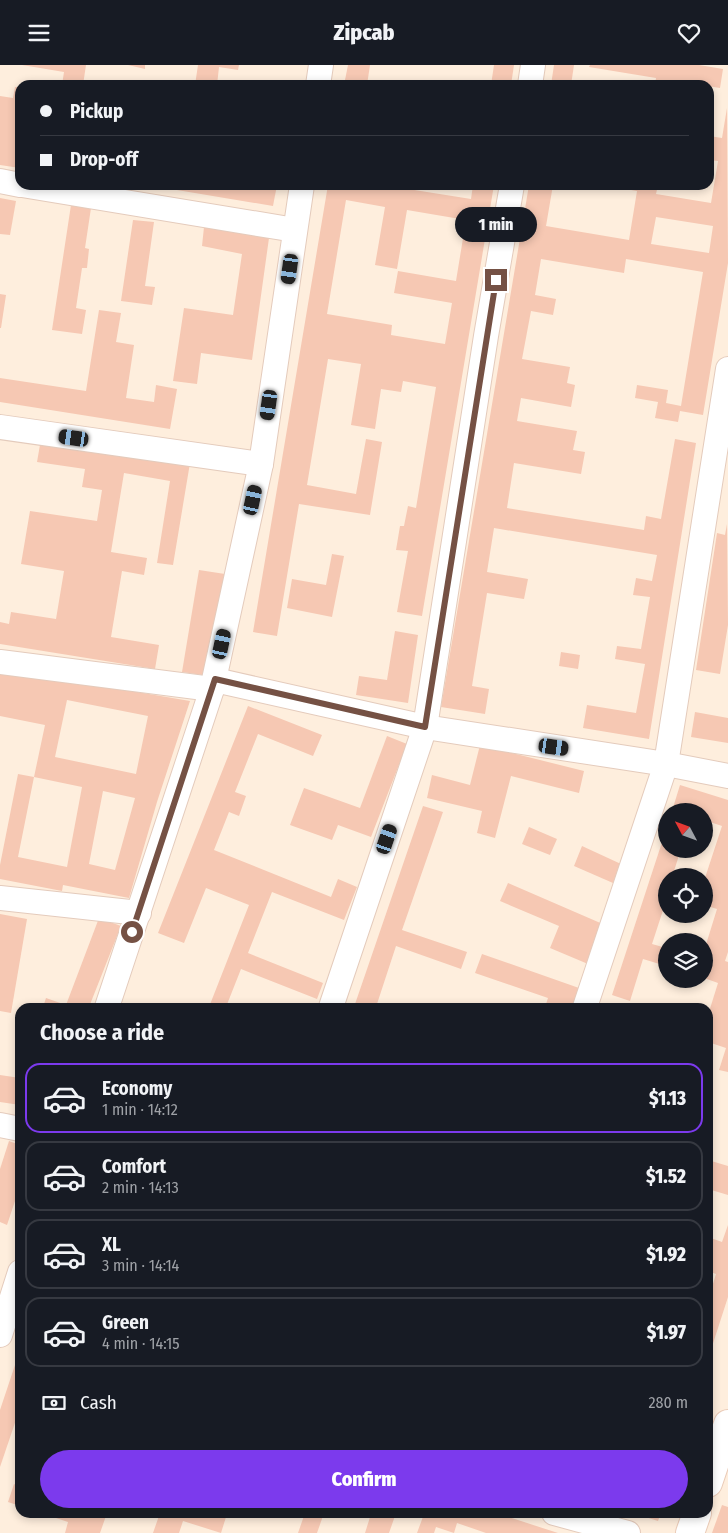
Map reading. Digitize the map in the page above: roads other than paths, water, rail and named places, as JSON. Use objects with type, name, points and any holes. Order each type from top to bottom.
[{"type":"street","points":[[319,80],[321,65]]},
{"type":"street","points":[[531,80],[533,65]]},
{"type":"street","points":[[0,181],[15,184]]},
{"type":"street","points":[[51,190],[295,230]]},
{"type":"street","points":[[108,1003],[214,685],[261,464],[301,190]]},
{"type":"street","points":[[332,1003],[425,727],[486,336],[511,190]]},
{"type":"street","points":[[585,1003],[666,764],[728,369]]},
{"type":"street","points":[[0,427],[261,464]]},
{"type":"street","points":[[0,661],[214,685],[425,727],[666,764],[728,776]]},
{"type":"street","points":[[0,898],[139,913]]},
{"type":"street","points":[[0,1125],[15,1128]]},
{"type":"street","points":[[15,1288],[0,1335],[15,1341]]},
{"type":"street","points":[[713,1468],[728,1424]]},
{"type":"street","points":[[572,1518],[628,1533]]},
{"type":"street","points":[[690,1533],[695,1518]]}]
